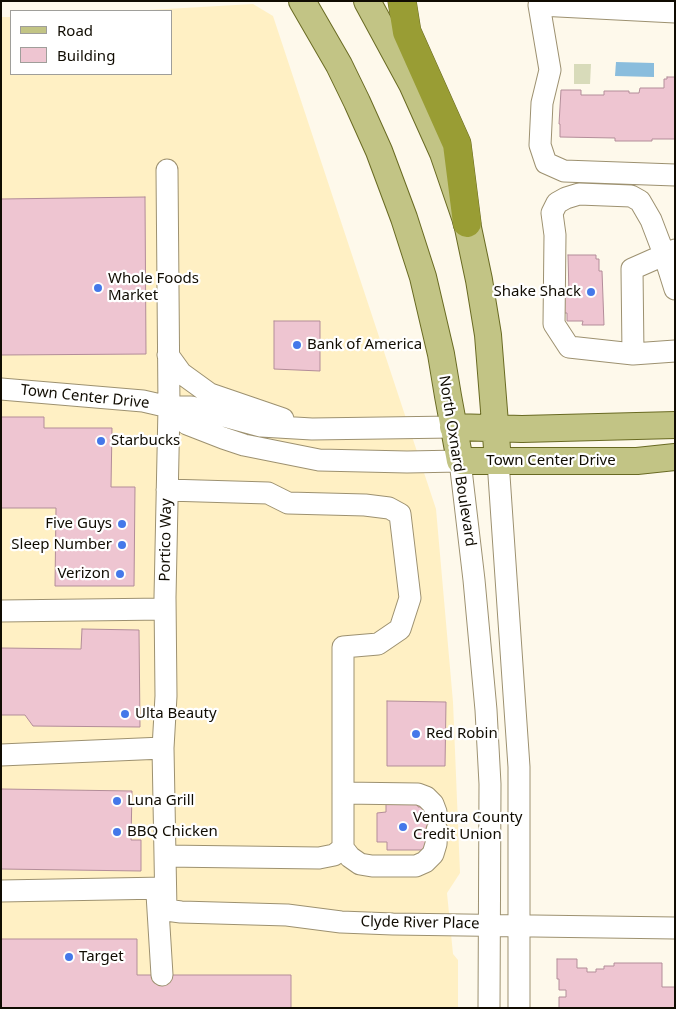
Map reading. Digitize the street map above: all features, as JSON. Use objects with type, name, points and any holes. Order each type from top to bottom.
[{"type":"highway","points":[[402,1],[407,32],[458,144],[467,223]]},
{"type":"main road","name":"North Oxnard Boulevard","points":[[302,1],[339,65],[357,102],[379,151],[404,218],[422,277],[439,344],[460,461]]},
{"type":"main road","points":[[367,1],[412,84],[443,153],[467,223],[488,335],[498,461]]},
{"type":"main road","name":"Town Center Drive","points":[[453,427],[634,427],[675,425]]},
{"type":"main road","name":"Town Center Drive","points":[[460,461],[637,461],[675,457]]},
{"type":"street","points":[[675,12],[539,5],[550,70],[542,103],[540,145],[546,163],[564,171],[675,175]]},
{"type":"street","name":"Portico Way","points":[[166,910],[161,888],[165,856],[166,490],[169,407],[168,170]]},
{"type":"street","points":[[675,289],[670,252],[640,201],[631,196],[579,194],[557,203],[552,213],[555,235],[554,324],[569,347],[633,354],[675,351]]},
{"type":"street","points":[[633,354],[632,270],[670,252]]},
{"type":"street","name":"Town Center Drive","points":[[168,356],[181,373],[210,394],[312,428]]},
{"type":"street","name":"Town Center Drive","points":[[1,389],[143,402],[169,407],[191,407],[261,426],[312,428],[453,427]]},
{"type":"street","name":"Town Center Drive","points":[[169,407],[186,424],[223,438],[244,445],[319,460],[460,461]]},
{"type":"street","name":"North Oxnard Boulevard","points":[[460,461],[467,506],[486,710],[490,784],[489,1008]]},
{"type":"street","points":[[498,461],[519,767],[519,1008]]},
{"type":"street","points":[[166,490],[268,493],[288,502],[365,505],[389,508],[400,514],[410,598],[400,629],[378,644],[343,647],[343,793],[343,848],[350,857],[360,864],[372,866],[416,866],[425,862],[433,854],[436,844],[437,821],[433,804],[426,797],[418,794],[343,793]]},
{"type":"street","points":[[1,611],[165,609]]},
{"type":"street","points":[[1,755],[164,748]]},
{"type":"street","points":[[165,856],[319,858],[334,856],[343,848]]},
{"type":"street","points":[[1,891],[161,888],[162,976]]},
{"type":"street","name":"Clyde River Place","points":[[166,910],[287,915],[340,922],[675,928]]},
{"type":"shaded area","points":[[253,4],[273,16],[436,509],[453,702],[460,873],[447,893],[453,954],[458,960],[458,1008],[1,1008],[1,17],[10,17],[10,75],[172,75],[172,10],[149,10]]},
{"type":"green space","points":[[574,64],[591,64],[590,84],[574,84]]},
{"type":"water","points":[[616,62],[654,63],[654,77],[615,76]]},
{"type":"building","points":[[667,77],[675,77],[675,139],[615,141],[615,138],[560,137],[561,90],[581,90],[581,95],[604,95],[604,91],[639,93],[640,88],[664,88],[664,79],[667,79]]},
{"type":"building","points":[[145,197],[146,354],[1,355],[1,199]]},
{"type":"building","points":[[568,255],[596,255],[596,259],[599,259],[599,271],[602,271],[604,325],[582,325],[583,321],[567,321],[567,313],[562,313],[562,296],[569,294]]},
{"type":"building","name":"Bank of America","points":[[274,321],[320,321],[320,371],[274,369]]},
{"type":"building","points":[[1,417],[44,417],[44,428],[112,428],[111,487],[135,487],[134,586],[55,586],[56,508],[1,508]]},
{"type":"building","points":[[82,629],[139,630],[140,727],[33,726],[25,715],[1,715],[1,648],[81,649]]},
{"type":"building","name":"Red Robin","points":[[387,701],[446,702],[445,766],[387,766]]},
{"type":"building","points":[[1,789],[132,791],[131,840],[141,840],[141,871],[1,869]]},
{"type":"building","name":"Ventura County Credit Union","points":[[418,802],[418,807],[427,807],[428,812],[427,850],[387,850],[387,842],[377,842],[377,813],[386,812],[386,803]]},
{"type":"building","name":"Target","points":[[1,939],[137,939],[137,975],[291,975],[291,1008],[1,1008]]},
{"type":"building","points":[[557,959],[577,959],[577,968],[587,968],[587,972],[596,972],[596,969],[604,969],[604,966],[614,966],[614,963],[662,963],[662,987],[675,987],[675,1008],[559,1008],[559,997],[566,997],[566,990],[559,990]]},
{"type":"place","name":"Whole Foods Market","points":[[98,288]]},
{"type":"place","name":"Shake Shack","points":[[591,292]]},
{"type":"place","name":"Bank of America","points":[[297,345]]},
{"type":"place","name":"Starbucks","points":[[101,441]]},
{"type":"place","name":"Five Guys","points":[[122,524]]},
{"type":"place","name":"Sleep Number","points":[[122,545]]},
{"type":"place","name":"Verizon","points":[[120,574]]},
{"type":"place","name":"Ulta Beauty","points":[[125,714]]},
{"type":"place","name":"Red Robin","points":[[416,734]]},
{"type":"place","name":"Luna Grill","points":[[117,801]]},
{"type":"place","name":"Ventura County Credit Union","points":[[403,827]]},
{"type":"place","name":"BBQ Chicken","points":[[117,832]]},
{"type":"place","name":"Target","points":[[69,957]]}]
